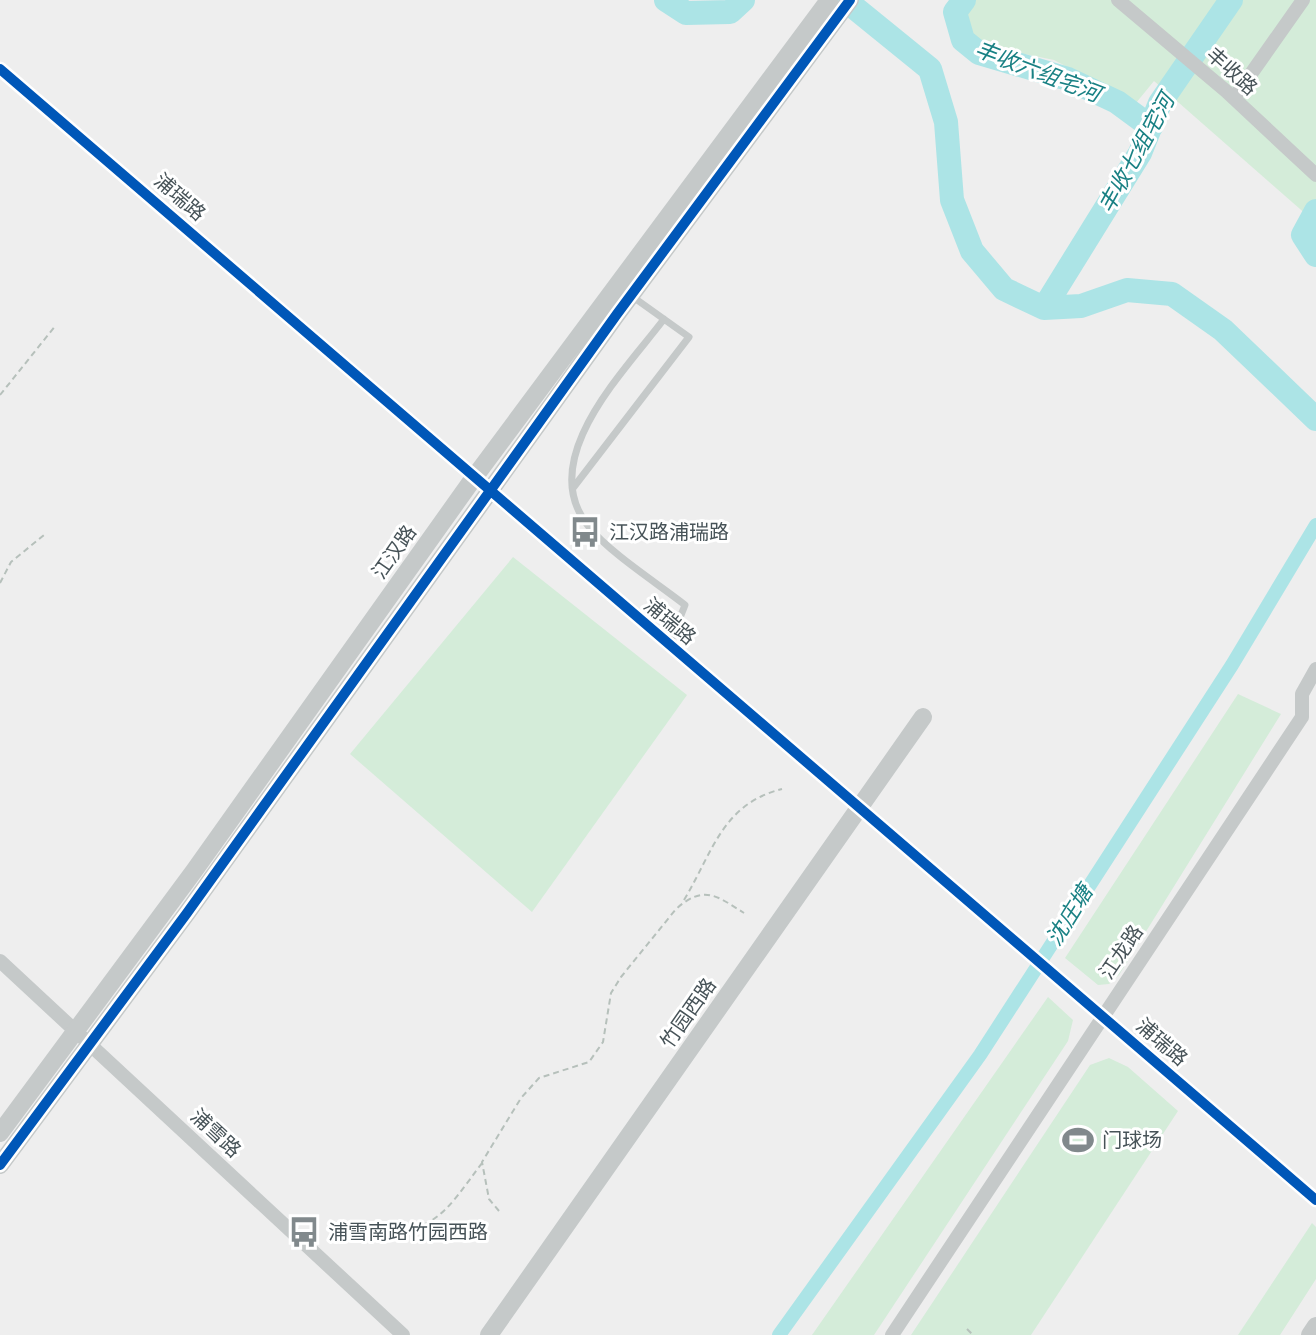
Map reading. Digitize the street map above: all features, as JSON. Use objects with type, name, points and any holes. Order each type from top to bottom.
[{"type":"street","points":[[0,1165],[490,492],[829,9],[850,0]]},
{"type":"street","name":"丰收路","points":[[1118,0],[1234,98],[1316,175]]},
{"type":"street","points":[[1234,98],[1303,0]]},
{"type":"street","name":"江汉路","points":[[0,1133],[473,479],[829,9]]},
{"type":"street","name":"浦瑞路","points":[[0,69],[204,241],[473,479],[861,806],[1316,1200]]},
{"type":"street","name":"江龙路","points":[[892,1335],[1103,1015],[1309,717],[1302,694],[1316,669]]},
{"type":"street","name":"竹园西路","points":[[489,1335],[923,717]]},
{"type":"street","name":"浦雪路","points":[[0,961],[403,1335]]},
{"type":"street","points":[[1310,1335],[1316,1326]]},
{"type":"lane","points":[[572,489],[689,337],[631,295]]},
{"type":"lane","points":[[664,319],[595,412],[573,459],[572,489],[574,505],[590,529],[685,605],[670,644]]},
{"type":"path","points":[[0,395],[56,325]]},
{"type":"path","points":[[0,583],[11,562],[44,535]]},
{"type":"path","points":[[365,1225],[397,1233],[429,1224],[444,1211],[482,1162],[521,1098],[539,1078],[589,1062],[603,1042],[611,993],[681,904],[709,851],[742,805],[761,794],[782,789]]},
{"type":"path","points":[[681,904],[705,894],[718,895],[744,913]]},
{"type":"path","points":[[482,1162],[489,1199],[499,1211]]},
{"type":"path","points":[[967,1329],[973,1335]]},
{"type":"green space","points":[[974,0],[1316,0],[1316,223],[1154,81],[1136,103],[1054,60],[976,44],[965,20]]},
{"type":"green space","points":[[513,557],[687,695],[532,912],[350,754]]},
{"type":"green space","points":[[1238,694],[1281,714],[1119,975],[1109,984],[1098,985],[1065,958]]},
{"type":"green space","points":[[1048,997],[1073,1020],[1068,1041],[874,1335],[812,1335]]},
{"type":"green space","points":[[1109,1058],[1128,1067],[1178,1111],[1031,1335],[911,1335],[1090,1065]]},
{"type":"green space","points":[[1312,1223],[1316,1227],[1316,1279],[1280,1335],[1238,1335]]},
{"type":"waterway","points":[[666,0],[686,13],[730,12],[743,0]]},
{"type":"waterway","points":[[845,0],[930,69],[946,122],[952,200],[972,251],[1004,289],[1044,308],[1081,306],[1127,290],[1172,294],[1223,330],[1316,419]]},
{"type":"waterway","name":"丰收六组宅河","points":[[964,0],[955,12],[963,40],[979,53],[1068,79],[1117,102],[1151,127]]},
{"type":"waterway","name":"丰收七组宅河","points":[[1044,308],[1140,153],[1160,103],[1231,0]]},
{"type":"waterway","points":[[1316,211],[1303,235],[1316,255]]},
{"type":"waterway","name":"沈庄塘","points":[[779,1335],[980,1055],[1232,665],[1316,525]]},
{"type":"cycle path","points":[[0,1165],[187,913],[617,314],[850,0]]},
{"type":"cycle path","points":[[0,69],[1316,1200]]},
{"type":"place","name":"江汉路浦瑞路","points":[[585,532]]},
{"type":"place","name":"门球场","points":[[1078,1140]]},
{"type":"place","name":"浦雪南路竹园西路","points":[[304,1232]]}]
